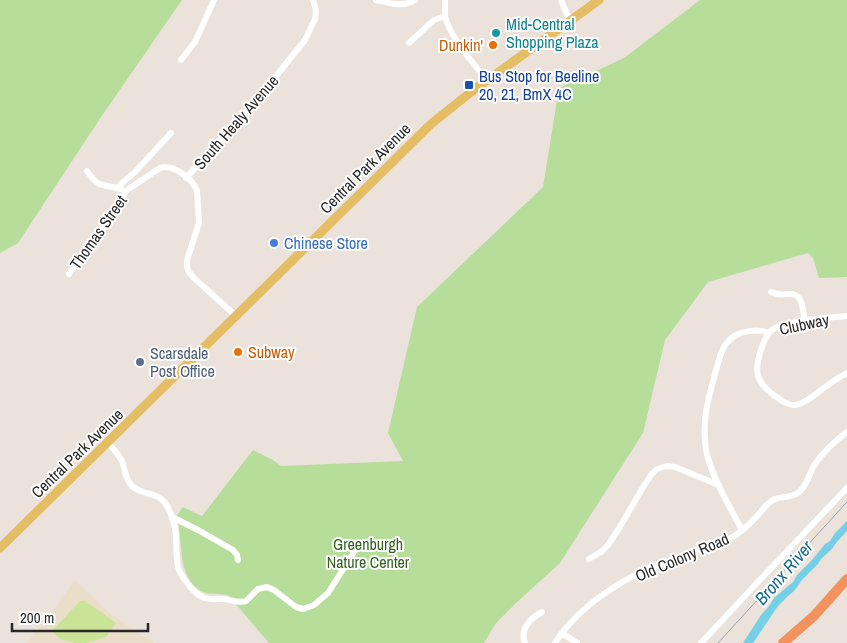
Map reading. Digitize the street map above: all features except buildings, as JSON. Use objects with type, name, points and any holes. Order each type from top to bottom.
[{"type":"highway","points":[[784,643],[820,611],[847,579]]},
{"type":"highway","points":[[792,643],[819,619],[847,588]]},
{"type":"main road","name":"Central Park Avenue","points":[[0,548],[422,133],[451,107],[599,0]]},
{"type":"street","points":[[181,60],[195,42],[214,0]]},
{"type":"street","name":"South Healy Avenue","points":[[236,316],[194,278],[187,266],[199,219],[197,190],[186,178],[256,101],[305,40],[315,19],[316,11],[313,0]]},
{"type":"street","points":[[376,0],[397,4],[411,3],[414,0]]},
{"type":"street","points":[[445,0],[445,16],[448,25],[460,45],[487,80]]},
{"type":"street","points":[[561,0],[570,21]]},
{"type":"street","points":[[409,43],[434,20],[445,16]]},
{"type":"street","points":[[118,188],[171,133]]},
{"type":"street","name":"Thomas Street","points":[[69,274],[102,229],[127,190],[163,167],[171,168],[186,178]]},
{"type":"street","name":"Thomas Street","points":[[87,171],[99,184],[127,190]]},
{"type":"street","points":[[771,292],[781,295],[793,293],[797,295],[805,321]]},
{"type":"street","name":"Clubway","points":[[847,316],[805,321],[778,327],[769,333],[765,340],[758,359],[757,371],[764,387],[770,393],[785,403],[793,405],[800,404],[847,373]]},
{"type":"street","points":[[742,530],[719,485],[708,457],[704,427],[705,415],[722,352],[727,342],[738,333],[759,330],[769,333]]},
{"type":"street","name":"Old Colony Road","points":[[555,643],[569,624],[606,593],[664,562],[728,540],[742,530],[772,500],[795,495],[803,488],[813,467],[823,453],[847,432]]},
{"type":"street","points":[[108,443],[116,451],[128,481],[133,487],[156,495],[166,504],[176,533],[179,568],[193,590],[206,598],[227,599],[239,603],[246,602],[258,589],[266,587],[274,590],[296,607],[307,608],[328,594],[354,552]]},
{"type":"street","points":[[589,559],[608,545],[647,480],[660,468],[667,466],[675,467],[719,485]]},
{"type":"street","points":[[701,643],[847,488]]},
{"type":"street","points":[[172,517],[233,550],[238,560]]},
{"type":"street","points":[[525,643],[523,637],[525,628],[532,618],[542,612]]},
{"type":"street","points":[[562,633],[577,643]]},
{"type":"shaded area","points":[[75,580],[112,615],[154,643],[26,643]]},
{"type":"green space","points":[[0,0],[182,0],[101,117],[18,243],[0,253]]},
{"type":"green space","name":"Greenburgh Nature Center","points":[[700,0],[847,0],[847,277],[819,278],[813,258],[808,253],[708,282],[665,340],[643,433],[560,563],[496,623],[484,643],[269,643],[229,596],[206,593],[196,588],[185,571],[182,560],[177,515],[183,507],[202,516],[253,450],[281,466],[403,461],[388,433],[417,307],[543,187],[559,88],[624,58]]},
{"type":"green space","points":[[80,601],[85,601],[116,623],[106,637],[86,643],[76,643],[60,639],[52,631]]},
{"type":"water","points":[[847,521],[847,531],[794,591],[778,606],[753,643],[743,643],[774,598],[793,582],[797,575]]},
{"type":"railway","points":[[718,643],[847,502]]},
{"type":"place","name":"Mid-Central Shopping Plaza","points":[[496,33]]},
{"type":"place","name":"Dunkin'","points":[[493,45]]},
{"type":"place","name":"Bus Stop for Beeline 20, 21, BmX 4C","points":[[469,85]]},
{"type":"place","name":"Chinese Store","points":[[274,243]]},
{"type":"place","name":"Subway","points":[[238,352]]},
{"type":"place","name":"Scarsdale Post Office","points":[[140,362]]},
{"type":"water label","name":"Bronx River","points":[[784,573]]}]
